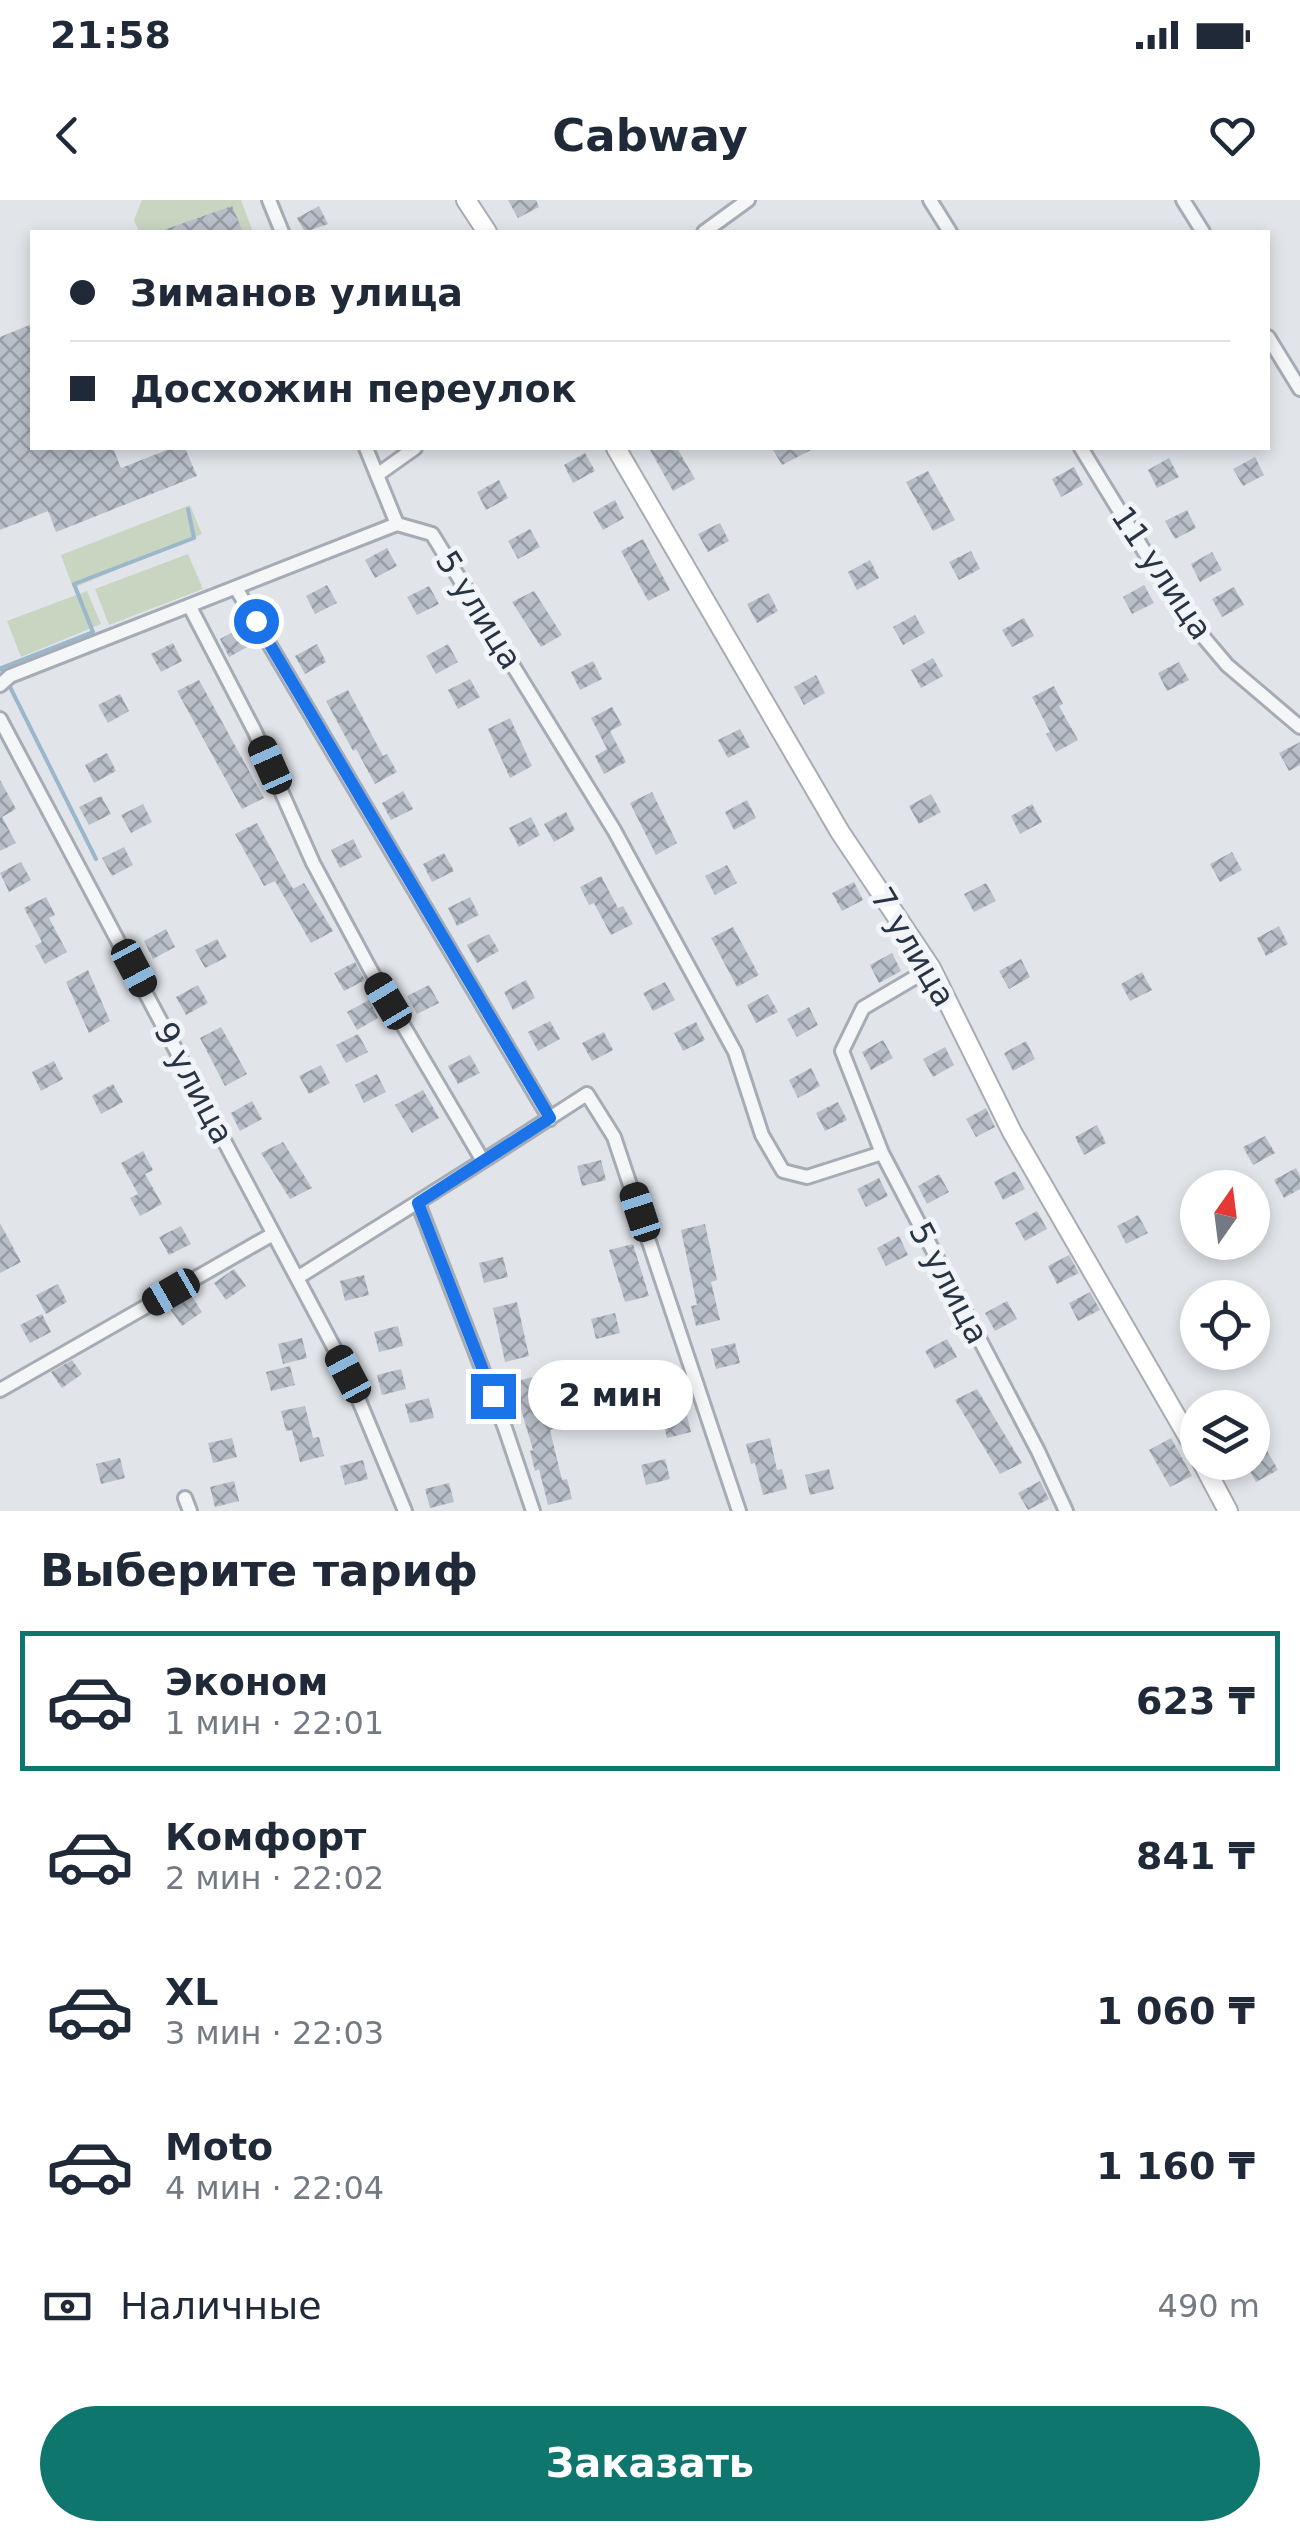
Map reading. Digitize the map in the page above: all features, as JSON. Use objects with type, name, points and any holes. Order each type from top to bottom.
[{"type":"street","points":[[269,200],[281,230]]},
{"type":"street","points":[[466,200],[485,230]]},
{"type":"street","points":[[707,230],[748,200]]},
{"type":"street","points":[[930,200],[949,230]]},
{"type":"street","points":[[1183,200],[1202,230]]},
{"type":"street","points":[[1270,340],[1300,389]]},
{"type":"street","points":[[0,685],[10,676],[396,524],[367,450]]},
{"type":"street","points":[[377,474],[411,450]]},
{"type":"street","name":"7 улица","points":[[617,450],[840,832],[931,968],[1012,1132],[1180,1423]]},
{"type":"street","name":"11 улица","points":[[1082,450],[1179,608],[1226,666],[1300,728]]},
{"type":"street","name":"5 улица","points":[[396,524],[432,534],[614,830],[735,1052],[762,1135],[783,1170],[807,1177],[882,1153]]},
{"type":"street","points":[[236,588],[550,1118]]},
{"type":"street","points":[[190,607],[370,969],[483,1161]]},
{"type":"street","name":"9 улица","points":[[0,721],[364,1406],[405,1511]]},
{"type":"street","name":"5 улица","points":[[931,968],[863,1008],[842,1051],[882,1153],[1066,1511]]},
{"type":"street","points":[[297,1278],[587,1094],[614,1137],[739,1511]]},
{"type":"street","points":[[418,1203],[533,1511]]},
{"type":"street","points":[[0,1390],[273,1234]]},
{"type":"street","points":[[1212,1480],[1228,1511]]},
{"type":"green space","points":[[142,200],[241,200],[252,230],[138,230],[134,220]]},
{"type":"green space","points":[[190,505],[202,534],[73,588],[61,555]]},
{"type":"green space","points":[[188,554],[203,589],[109,625],[95,589]]},
{"type":"green space","points":[[87,591],[101,624],[21,657],[7,621]]},
{"type":"building","points":[[508,200],[536,200],[539,207],[518,218]]},
{"type":"building","points":[[232,206],[242,230],[164,230]]},
{"type":"building","points":[[319,206],[328,224],[304,230],[297,218]]},
{"type":"building","points":[[30,325],[30,450],[114,450],[121,468],[167,450],[186,450],[197,476],[56,532],[48,511],[0,530],[0,337]]},
{"type":"building","points":[[650,450],[678,450],[695,479],[673,491]]},
{"type":"building","points":[[773,450],[811,450],[782,465]]},
{"type":"building","points":[[585,453],[595,471],[573,483],[564,465]]},
{"type":"building","points":[[1255,457],[1264,475],[1243,486],[1233,469]]},
{"type":"building","points":[[1169,458],[1179,477],[1157,488],[1148,470]]},
{"type":"building","points":[[1074,467],[1083,485],[1061,497],[1052,479]]},
{"type":"building","points":[[928,471],[955,520],[933,531],[906,482]]},
{"type":"building","points":[[499,480],[508,498],[486,510],[477,492]]},
{"type":"building","points":[[615,500],[624,518],[603,530],[593,512]]},
{"type":"building","points":[[1187,510],[1196,528],[1175,539],[1165,521]]},
{"type":"building","points":[[720,523],[729,541],[708,552],[698,534]]},
{"type":"building","points":[[530,529],[540,547],[518,559],[508,541]]},
{"type":"building","points":[[643,539],[670,590],[648,601],[621,551]]},
{"type":"building","points":[[387,548],[397,566],[375,578],[365,560]]},
{"type":"building","points":[[971,551],[980,569],[959,580],[949,562]]},
{"type":"building","points":[[1212,552],[1222,570],[1200,582],[1191,564]]},
{"type":"building","points":[[870,560],[879,578],[857,590],[848,572]]},
{"type":"building","points":[[327,585],[337,603],[315,614],[306,596]]},
{"type":"building","points":[[1144,585],[1154,603],[1132,614],[1123,597]]},
{"type":"building","points":[[429,586],[439,604],[417,615],[407,597]]},
{"type":"building","points":[[1234,587],[1244,605],[1222,617],[1212,599]]},
{"type":"building","points":[[534,591],[562,635],[541,647],[512,602]]},
{"type":"building","points":[[769,593],[778,611],[757,623],[747,604]]},
{"type":"building","points":[[915,615],[925,633],[903,645],[893,627]]},
{"type":"building","points":[[1024,618],[1034,636],[1012,647],[1002,630]]},
{"type":"building","points":[[242,627],[251,645],[229,657],[220,639]]},
{"type":"building","points":[[173,643],[182,661],[161,672],[151,654]]},
{"type":"building","points":[[317,644],[326,662],[305,674],[295,656]]},
{"type":"building","points":[[448,644],[458,662],[436,674],[426,656]]},
{"type":"building","points":[[933,658],[943,676],[921,688],[911,670]]},
{"type":"building","points":[[593,661],[602,679],[580,690],[571,672]]},
{"type":"building","points":[[1179,662],[1189,680],[1167,691],[1158,673]]},
{"type":"building","points":[[816,675],[825,693],[804,705],[794,687]]},
{"type":"building","points":[[470,679],[480,697],[458,709],[448,690]]},
{"type":"building","points":[[199,680],[264,798],[242,809],[177,691]]},
{"type":"building","points":[[1054,686],[1063,704],[1059,706],[1078,740],[1056,752],[1032,697]]},
{"type":"building","points":[[348,690],[383,756],[387,754],[397,772],[375,784],[326,701]]},
{"type":"building","points":[[120,694],[129,711],[108,723],[98,705]]},
{"type":"building","points":[[612,707],[622,725],[610,731],[626,762],[604,774],[595,756],[607,749],[591,718]]},
{"type":"building","points":[[510,718],[532,766],[510,778],[488,729]]},
{"type":"building","points":[[740,729],[750,747],[728,758],[718,740]]},
{"type":"building","points":[[1300,742],[1300,765],[1289,771],[1279,753]]},
{"type":"building","points":[[107,753],[116,771],[94,783],[85,765]]},
{"type":"building","points":[[0,780],[16,809],[2,817],[16,843],[0,851]]},
{"type":"building","points":[[403,791],[413,809],[391,820],[382,803]]},
{"type":"building","points":[[652,792],[677,843],[656,855],[630,803]]},
{"type":"building","points":[[931,794],[941,812],[919,824],[909,806]]},
{"type":"building","points":[[101,796],[111,814],[89,825],[79,807]]},
{"type":"building","points":[[747,800],[756,818],[734,830],[725,812]]},
{"type":"building","points":[[143,804],[152,822],[131,833],[121,815]]},
{"type":"building","points":[[1032,804],[1042,822],[1020,834],[1011,816]]},
{"type":"building","points":[[566,812],[575,830],[554,842],[544,824]]},
{"type":"building","points":[[531,817],[540,835],[519,847],[509,828]]},
{"type":"building","points":[[257,823],[293,889],[304,883],[333,931],[311,943],[275,881],[264,886],[235,834]]},
{"type":"building","points":[[353,839],[362,857],[340,868],[331,850]]},
{"type":"building","points":[[124,847],[133,865],[112,876],[102,858]]},
{"type":"building","points":[[1232,852],[1242,870],[1220,882],[1210,864]]},
{"type":"building","points":[[444,853],[454,871],[432,882],[423,864]]},
{"type":"building","points":[[21,862],[31,880],[9,892],[0,873]]},
{"type":"building","points":[[727,865],[737,883],[715,895],[705,876]]},
{"type":"building","points":[[601,876],[618,908],[623,906],[633,924],[611,935],[594,903],[589,905],[580,887]]},
{"type":"building","points":[[854,882],[863,900],[842,911],[832,893]]},
{"type":"building","points":[[986,883],[996,901],[974,912],[964,894]]},
{"type":"building","points":[[46,897],[55,915],[49,918],[67,952],[45,964],[35,946],[42,942],[24,908]]},
{"type":"building","points":[[470,897],[479,915],[457,926],[448,908]]},
{"type":"building","points":[[1279,926],[1288,944],[1266,956],[1257,938]]},
{"type":"building","points":[[733,927],[759,975],[737,987],[711,938]]},
{"type":"building","points":[[166,929],[175,947],[153,959],[144,941]]},
{"type":"building","points":[[489,934],[499,951],[477,963],[467,945]]},
{"type":"building","points":[[217,939],[227,957],[205,968],[195,950]]},
{"type":"building","points":[[892,953],[901,971],[879,983],[870,965]]},
{"type":"building","points":[[1021,959],[1030,977],[1009,989],[999,971]]},
{"type":"building","points":[[355,962],[365,980],[344,991],[334,973]]},
{"type":"building","points":[[88,970],[110,1021],[89,1033],[66,982]]},
{"type":"building","points":[[1142,972],[1152,990],[1130,1001],[1121,984]]},
{"type":"building","points":[[526,980],[535,998],[513,1010],[504,992]]},
{"type":"building","points":[[665,982],[675,1000],[653,1011],[643,993]]},
{"type":"building","points":[[198,985],[208,1003],[186,1015],[176,997]]},
{"type":"building","points":[[429,985],[439,1003],[417,1014],[407,996]]},
{"type":"building","points":[[768,994],[778,1012],[756,1023],[747,1005]]},
{"type":"building","points":[[369,1000],[378,1018],[357,1030],[347,1012]]},
{"type":"building","points":[[809,1007],[818,1025],[797,1037],[787,1019]]},
{"type":"building","points":[[550,1021],[560,1039],[538,1051],[528,1032]]},
{"type":"building","points":[[696,1022],[705,1040],[683,1051],[674,1033]]},
{"type":"building","points":[[221,1027],[247,1074],[225,1086],[200,1038]]},
{"type":"building","points":[[604,1032],[613,1050],[592,1061],[582,1043]]},
{"type":"building","points":[[358,1034],[368,1052],[346,1063],[336,1045]]},
{"type":"building","points":[[883,1040],[893,1058],[871,1070],[862,1052]]},
{"type":"building","points":[[1026,1041],[1035,1059],[1013,1071],[1004,1053]]},
{"type":"building","points":[[945,1047],[954,1065],[933,1077],[923,1059]]},
{"type":"building","points":[[470,1055],[480,1073],[458,1084],[448,1066]]},
{"type":"building","points":[[54,1061],[63,1079],[41,1091],[32,1072]]},
{"type":"building","points":[[321,1065],[330,1083],[309,1094],[299,1076]]},
{"type":"building","points":[[811,1068],[820,1086],[798,1098],[789,1080]]},
{"type":"building","points":[[377,1074],[386,1092],[364,1103],[355,1085]]},
{"type":"building","points":[[113,1084],[123,1102],[101,1114],[92,1096]]},
{"type":"building","points":[[423,1090],[439,1118],[412,1133],[395,1105]]},
{"type":"building","points":[[252,1101],[262,1119],[240,1131],[231,1113]]},
{"type":"building","points":[[838,1102],[847,1120],[825,1131],[816,1113]]},
{"type":"building","points":[[986,1108],[995,1127],[976,1137],[966,1119]]},
{"type":"building","points":[[1097,1125],[1106,1143],[1084,1155],[1075,1137]]},
{"type":"building","points":[[1265,1136],[1275,1153],[1253,1165],[1243,1147]]},
{"type":"building","points":[[283,1142],[312,1188],[290,1199],[261,1153]]},
{"type":"building","points":[[143,1151],[153,1170],[145,1174],[162,1204],[140,1216],[130,1198],[138,1194],[121,1163]]},
{"type":"building","points":[[601,1160],[606,1180],[582,1186],[577,1166]]},
{"type":"building","points":[[1296,1168],[1300,1189],[1284,1198],[1274,1180]]},
{"type":"building","points":[[1015,1171],[1025,1189],[1003,1200],[994,1182]]},
{"type":"building","points":[[939,1174],[949,1192],[927,1204],[918,1186]]},
{"type":"building","points":[[879,1178],[888,1196],[866,1207],[857,1189]]},
{"type":"building","points":[[1037,1211],[1047,1229],[1025,1241],[1015,1223]]},
{"type":"building","points":[[1138,1215],[1148,1233],[1126,1244],[1117,1226]]},
{"type":"building","points":[[0,1223],[21,1262],[0,1273]]},
{"type":"building","points":[[705,1224],[717,1280],[711,1282],[720,1320],[696,1326],[691,1306],[697,1305],[681,1230]]},
{"type":"building","points":[[181,1226],[191,1244],[169,1255],[159,1237]]},
{"type":"building","points":[[899,1236],[908,1255],[886,1266],[877,1248]]},
{"type":"building","points":[[633,1244],[649,1296],[625,1302],[609,1250]]},
{"type":"building","points":[[1069,1255],[1079,1273],[1057,1284],[1048,1266]]},
{"type":"building","points":[[503,1257],[508,1277],[484,1283],[479,1263]]},
{"type":"building","points":[[234,1269],[246,1286],[226,1300],[214,1283]]},
{"type":"building","points":[[364,1275],[369,1295],[345,1301],[340,1281]]},
{"type":"building","points":[[58,1284],[67,1302],[46,1314],[36,1295]]},
{"type":"building","points":[[1090,1292],[1100,1310],[1078,1321],[1069,1303]]},
{"type":"building","points":[[191,1295],[202,1312],[182,1326],[170,1309]]},
{"type":"building","points":[[1007,1301],[1017,1319],[995,1331],[985,1313]]},
{"type":"building","points":[[517,1302],[529,1356],[505,1362],[493,1308]]},
{"type":"building","points":[[615,1313],[620,1333],[596,1339],[591,1319]]},
{"type":"building","points":[[42,1314],[51,1332],[30,1343],[20,1325]]},
{"type":"building","points":[[398,1326],[403,1346],[379,1352],[374,1332]]},
{"type":"building","points":[[302,1338],[307,1358],[283,1364],[278,1344]]},
{"type":"building","points":[[947,1339],[957,1357],[935,1369],[925,1351]]},
{"type":"building","points":[[735,1343],[740,1363],[716,1369],[711,1349]]},
{"type":"building","points":[[72,1360],[82,1374],[62,1388],[51,1372]]},
{"type":"building","points":[[290,1366],[295,1385],[271,1391],[266,1372]]},
{"type":"building","points":[[401,1369],[406,1389],[382,1395],[377,1375]]},
{"type":"building","points":[[537,1376],[553,1429],[550,1430],[562,1480],[567,1479],[572,1499],[548,1505],[539,1469],[535,1471],[530,1451],[533,1450],[513,1382]]},
{"type":"building","points":[[977,1389],[1022,1463],[1000,1474],[955,1400]]},
{"type":"building","points":[[429,1398],[434,1418],[410,1423],[405,1404]]},
{"type":"building","points":[[305,1406],[313,1438],[319,1437],[324,1456],[300,1462],[292,1430],[286,1431],[281,1411]]},
{"type":"building","points":[[686,1412],[691,1432],[667,1438],[662,1418]]},
{"type":"building","points":[[232,1438],[237,1457],[213,1463],[208,1443]]},
{"type":"building","points":[[770,1438],[777,1470],[782,1469],[787,1489],[763,1495],[746,1444]]},
{"type":"building","points":[[1171,1438],[1180,1454],[1180,1480],[1184,1480],[1170,1487],[1149,1450]]},
{"type":"building","points":[[1270,1456],[1278,1470],[1270,1474]]},
{"type":"building","points":[[120,1458],[125,1478],[101,1484],[96,1464]]},
{"type":"building","points":[[665,1459],[670,1479],[646,1485],[641,1465]]},
{"type":"building","points":[[363,1460],[368,1479],[345,1485],[340,1466]]},
{"type":"building","points":[[829,1469],[834,1489],[810,1495],[805,1475]]},
{"type":"building","points":[[234,1481],[239,1501],[215,1507],[210,1487]]},
{"type":"building","points":[[1040,1481],[1049,1499],[1028,1510],[1018,1493]]},
{"type":"building","points":[[449,1483],[454,1502],[430,1508],[425,1489]]},
{"type":"waterway","points":[[5,676],[1,668],[93,632],[74,584],[194,538],[188,509]]},
{"type":"waterway","points":[[9,685],[96,859]]},
{"type":"route","points":[[256,621],[550,1118],[418,1203],[493,1396]]}]
